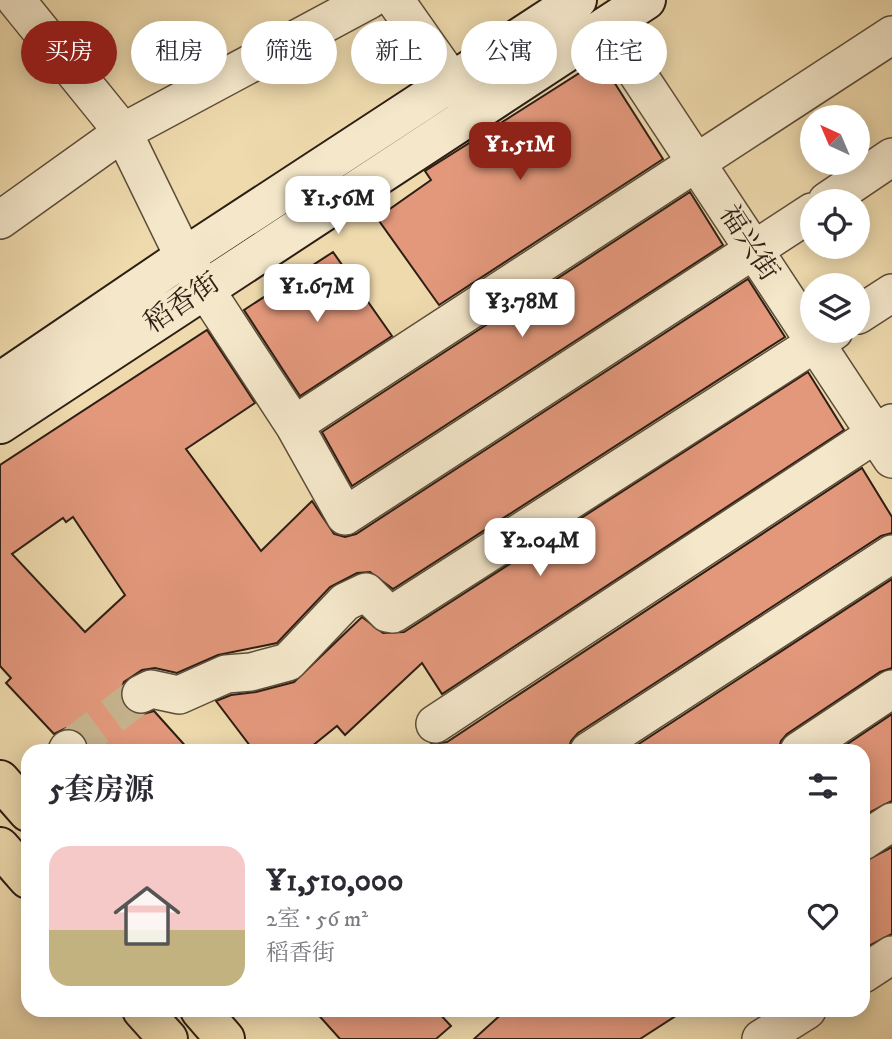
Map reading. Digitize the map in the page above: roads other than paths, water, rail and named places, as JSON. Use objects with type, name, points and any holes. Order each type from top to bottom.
[{"type":"main road","points":[[0,847],[21,871]]},
{"type":"main road","points":[[148,1017],[168,1039]]},
{"type":"main road","points":[[206,1017],[225,1039]]},
{"type":"street","points":[[16,0],[123,132],[184,257],[294,425],[345,516],[800,220]]},
{"type":"street","points":[[0,220],[123,132],[369,0]]},
{"type":"street","points":[[395,0],[463,97]]},
{"type":"street","points":[[0,382],[184,257],[463,97],[576,0]]},
{"type":"street","name":"稻香街","points":[[614,21],[646,0]]},
{"type":"street","points":[[294,425],[892,35]]},
{"type":"street","name":"稻香街","points":[[0,424],[204,288],[463,97],[571,43]]},
{"type":"street","name":"福兴街","points":[[645,84],[754,251],[800,307]]},
{"type":"street","points":[[845,189],[892,157]]},
{"type":"street","points":[[870,308],[892,293]]},
{"type":"street","points":[[141,694],[151,689],[179,695],[226,674],[251,672],[288,662],[345,602],[366,593],[387,612],[393,614],[816,343]]},
{"type":"street","name":"福兴街","points":[[829,343],[886,439]]},
{"type":"street","points":[[435,724],[886,439]]},
{"type":"street","points":[[600,744],[892,554]]},
{"type":"street","points":[[810,744],[892,689]]},
{"type":"street","points":[[870,836],[892,822]]},
{"type":"street","points":[[870,969],[892,955]]},
{"type":"street","points":[[761,1039],[796,1017]]},
{"type":"tunnel","points":[[75,744],[141,694]]}]
